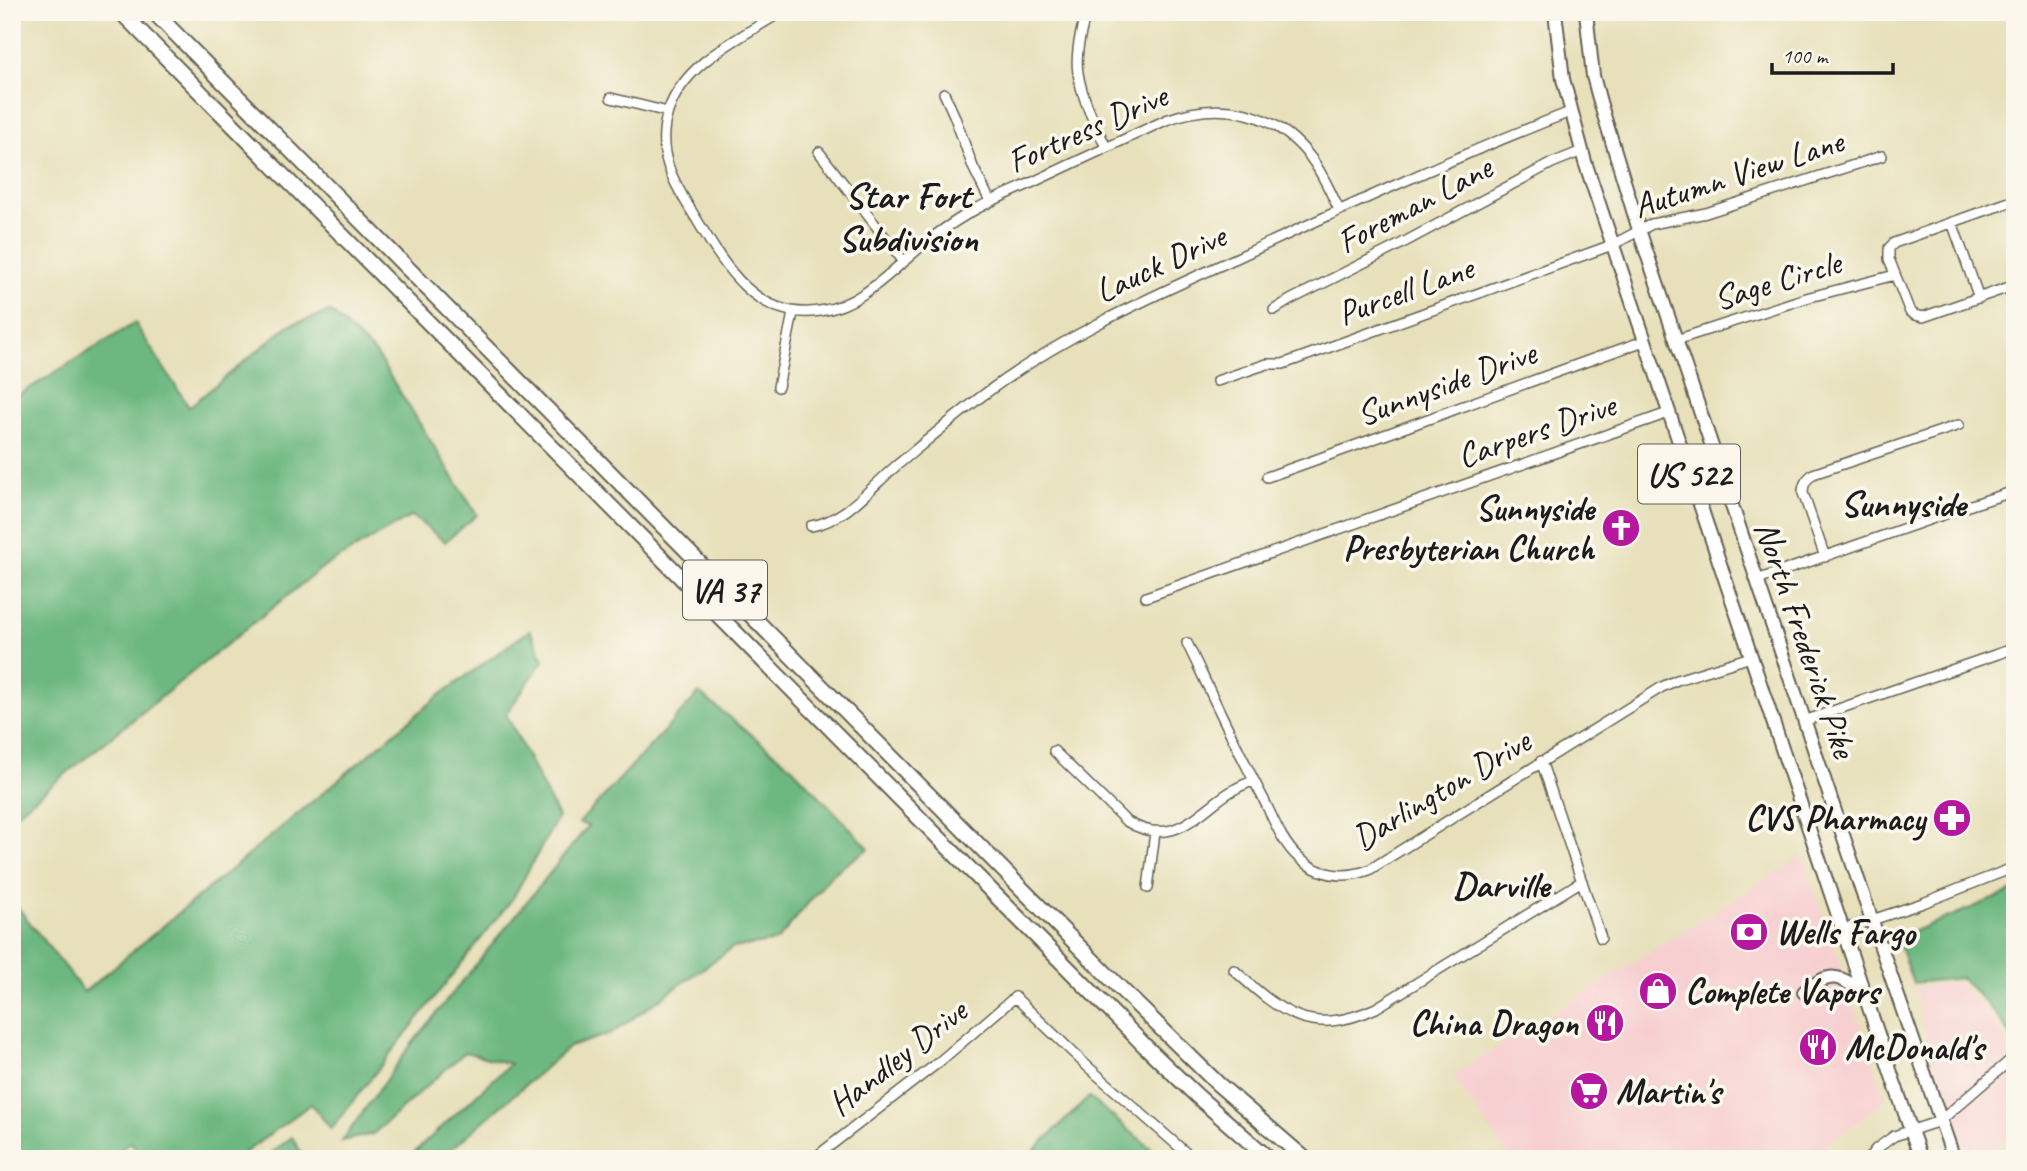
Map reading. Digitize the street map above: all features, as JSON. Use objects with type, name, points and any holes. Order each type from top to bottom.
[{"type":"highway","name":"VA 37","points":[[121,12],[1144,1046],[1269,1159]]},
{"type":"highway","name":"VA 37","points":[[154,12],[1129,998],[1218,1084],[1305,1159]]},
{"type":"main road","name":"North Frederick Pike","points":[[1555,12],[1558,50],[1570,112],[1612,246],[1921,1159]]},
{"type":"main road","name":"North Frederick Pike","points":[[1586,12],[1597,89],[1639,230],[1871,921],[1954,1159]]},
{"type":"main road","points":[[1693,487],[1722,479]]},
{"type":"main road","points":[[1804,992],[1829,977],[1847,980],[1864,994]]},
{"type":"street","points":[[778,387],[793,313],[776,307],[733,277],[677,187],[665,154],[665,137],[668,112],[679,89],[691,74],[781,12]]},
{"type":"street","points":[[1086,12],[1079,43],[1078,73],[1092,116],[1106,147]]},
{"type":"street","points":[[943,93],[990,201]]},
{"type":"street","points":[[611,98],[668,112]]},
{"type":"street","name":"Fortress Drive","points":[[793,313],[818,312],[842,306],[869,290],[942,230],[990,201],[1185,113],[1216,109],[1242,112],[1272,124],[1300,145],[1321,173],[1339,210]]},
{"type":"street","name":"Lauck Drive","points":[[811,526],[822,524],[843,513],[981,397],[1056,345],[1339,210],[1480,147],[1570,112]]},
{"type":"street","name":"Foreman Lane","points":[[1274,310],[1552,163],[1582,151]]},
{"type":"street","points":[[819,152],[904,262]]},
{"type":"street","name":"Autumn View Lane","points":[[1612,246],[1652,223],[1706,213],[1882,156]]},
{"type":"street","name":"Sage Circle","points":[[2015,201],[1894,243],[1889,248],[1889,258],[1895,275],[1907,306],[1914,316],[1923,317],[2015,285]]},
{"type":"street","points":[[1952,222],[1979,298]]},
{"type":"street","name":"Purcell Lane","points":[[1217,381],[1283,363],[1612,246]]},
{"type":"street","name":"Sage Circle","points":[[1676,340],[1806,298],[1895,275]]},
{"type":"street","name":"Sunnyside Drive","points":[[1267,477],[1644,341]]},
{"type":"street","name":"Carpers Drive","points":[[1146,597],[1668,413]]},
{"type":"street","points":[[1825,557],[1804,493],[1808,478],[1813,474],[1959,425]]},
{"type":"street","points":[[1757,580],[2015,491]]},
{"type":"street","name":"Darlington Drive","points":[[1187,643],[1284,839],[1297,856],[1316,869],[1346,876],[1369,870],[1662,687],[1751,657]]},
{"type":"street","points":[[1804,721],[2015,648]]},
{"type":"street","points":[[1054,751],[1126,821],[1138,828],[1155,832],[1181,827],[1236,788],[1254,781]]},
{"type":"street","points":[[1541,761],[1601,938]]},
{"type":"street","points":[[1148,888],[1155,832]]},
{"type":"street","points":[[1842,930],[2015,867]]},
{"type":"street","points":[[1234,970],[1271,1003],[1293,1015],[1316,1021],[1351,1018],[1376,1008],[1582,881]]},
{"type":"street","name":"Handley Drive","points":[[813,1159],[939,1062],[1015,997],[1087,1066],[1194,1159]]},
{"type":"street","points":[[1868,1159],[1885,1141],[1940,1121],[2015,1056]]},
{"type":"shaded area","points":[[1803,856],[1886,1100],[1807,1159],[1510,1159],[1452,1076]]},
{"type":"shaded area","points":[[1958,982],[1991,1018],[2010,1045],[2015,1041],[2015,1131],[1979,1159],[1967,1159],[1932,1061],[1914,988]]},
{"type":"green space","points":[[331,312],[376,354],[477,515],[445,542],[412,516],[323,567],[12,817],[12,399],[135,323],[189,407],[289,325]]},
{"type":"green space","points":[[530,630],[544,660],[506,714],[558,817],[513,898],[331,1129],[311,1104],[236,1159],[146,1159],[130,1142],[108,1159],[12,1159],[12,900],[84,992],[440,695]]},
{"type":"green space","points":[[699,693],[793,768],[869,848],[832,874],[777,941],[732,948],[612,1033],[569,1047],[440,1159],[407,1159],[510,1064],[465,1052],[373,1134],[342,1141],[410,1046],[588,826],[579,823]]},
{"type":"green space","points":[[2015,890],[2013,1038],[1993,1011],[1962,978],[1913,983],[1897,938]]},
{"type":"green space","points":[[1089,1097],[1164,1159],[1025,1159]]},
{"type":"green space","points":[[292,1137],[305,1159],[263,1159]]},
{"type":"place","name":"Sunnyside Presbyterian Church","points":[[1621,528]]},
{"type":"place","name":"CVS Pharmacy","points":[[1952,818]]},
{"type":"place","name":"Wells Fargo","points":[[1749,932]]},
{"type":"place","name":"Complete Vapors","points":[[1658,991]]},
{"type":"place","name":"China Dragon","points":[[1605,1023]]},
{"type":"place","name":"McDonald's","points":[[1818,1047]]},
{"type":"place","name":"Martin's","points":[[1589,1091]]},
{"type":"district","name":"Star Fort Subdivision","points":[[908,216]]},
{"type":"district","name":"Sunnyside","points":[[1903,503]]},
{"type":"district","name":"Darville","points":[[1501,884]]}]
